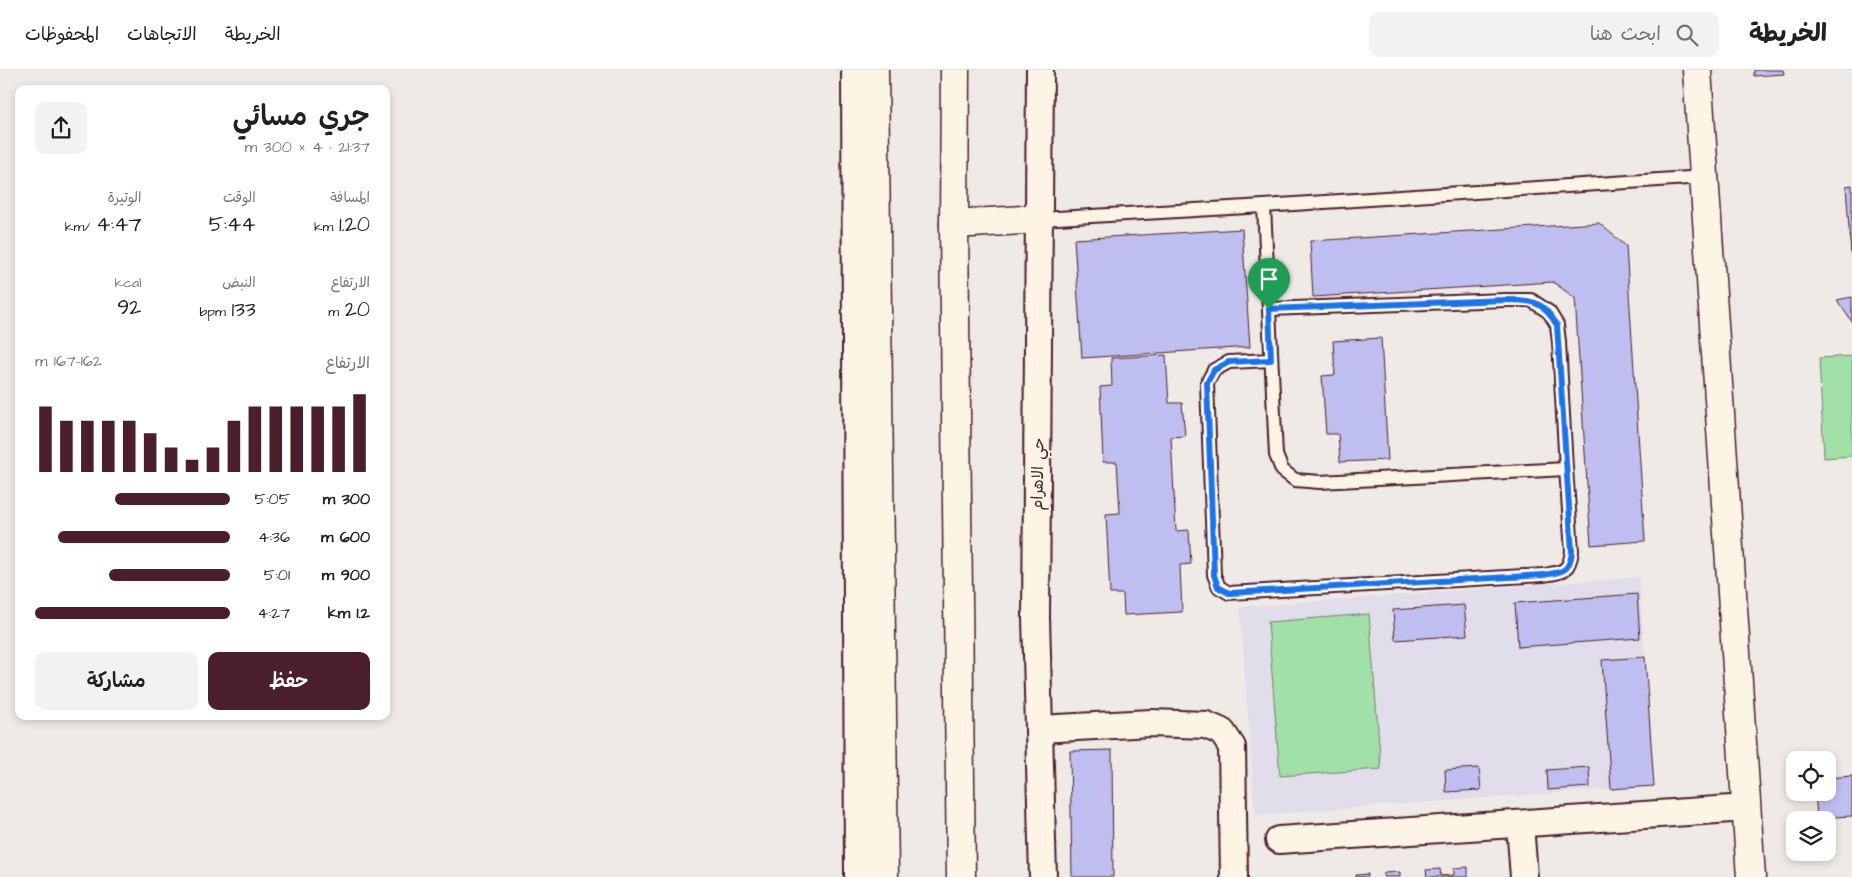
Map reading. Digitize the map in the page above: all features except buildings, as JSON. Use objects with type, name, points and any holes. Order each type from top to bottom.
[{"type":"main road","points":[[874,70],[884,877]]},
{"type":"main road","points":[[955,70],[954,224],[960,877]]},
{"type":"main road","points":[[1696,70],[1751,877]]},
{"type":"main road","points":[[954,224],[1040,219]]},
{"type":"street","points":[[855,70],[858,877]]},
{"type":"street","name":"حي الاهرام","points":[[1040,70],[1036,618],[1043,877]]},
{"type":"street","points":[[1039,728],[1151,723],[1206,725],[1222,732],[1232,747],[1234,877]]},
{"type":"street","points":[[1280,840],[1746,808]]},
{"type":"street","points":[[1520,824],[1524,877]]},
{"type":"lane","points":[[1040,219],[1264,206],[1704,176]]},
{"type":"lane","points":[[1264,206],[1276,455],[1282,470],[1295,480],[1320,482],[1566,468]]},
{"type":"lane","points":[[1269,309],[1531,300],[1549,312],[1557,325],[1572,552],[1570,564],[1563,572],[1543,575],[1229,593],[1218,587],[1214,575],[1207,383],[1214,370],[1229,362],[1271,360]]},
{"type":"shaded area","points":[[1639,577],[1654,786],[1255,815],[1240,607]]},
{"type":"green space","points":[[1852,356],[1852,456],[1824,458],[1819,358]]},
{"type":"green space","points":[[1369,614],[1381,769],[1280,776],[1268,622]]},
{"type":"route","points":[[1531,300],[1549,312],[1557,325],[1559,342],[1572,552],[1570,564],[1563,572],[1543,575],[1229,593],[1218,587],[1214,575],[1207,383],[1214,370],[1229,362],[1271,360],[1269,309],[1531,300]]}]
